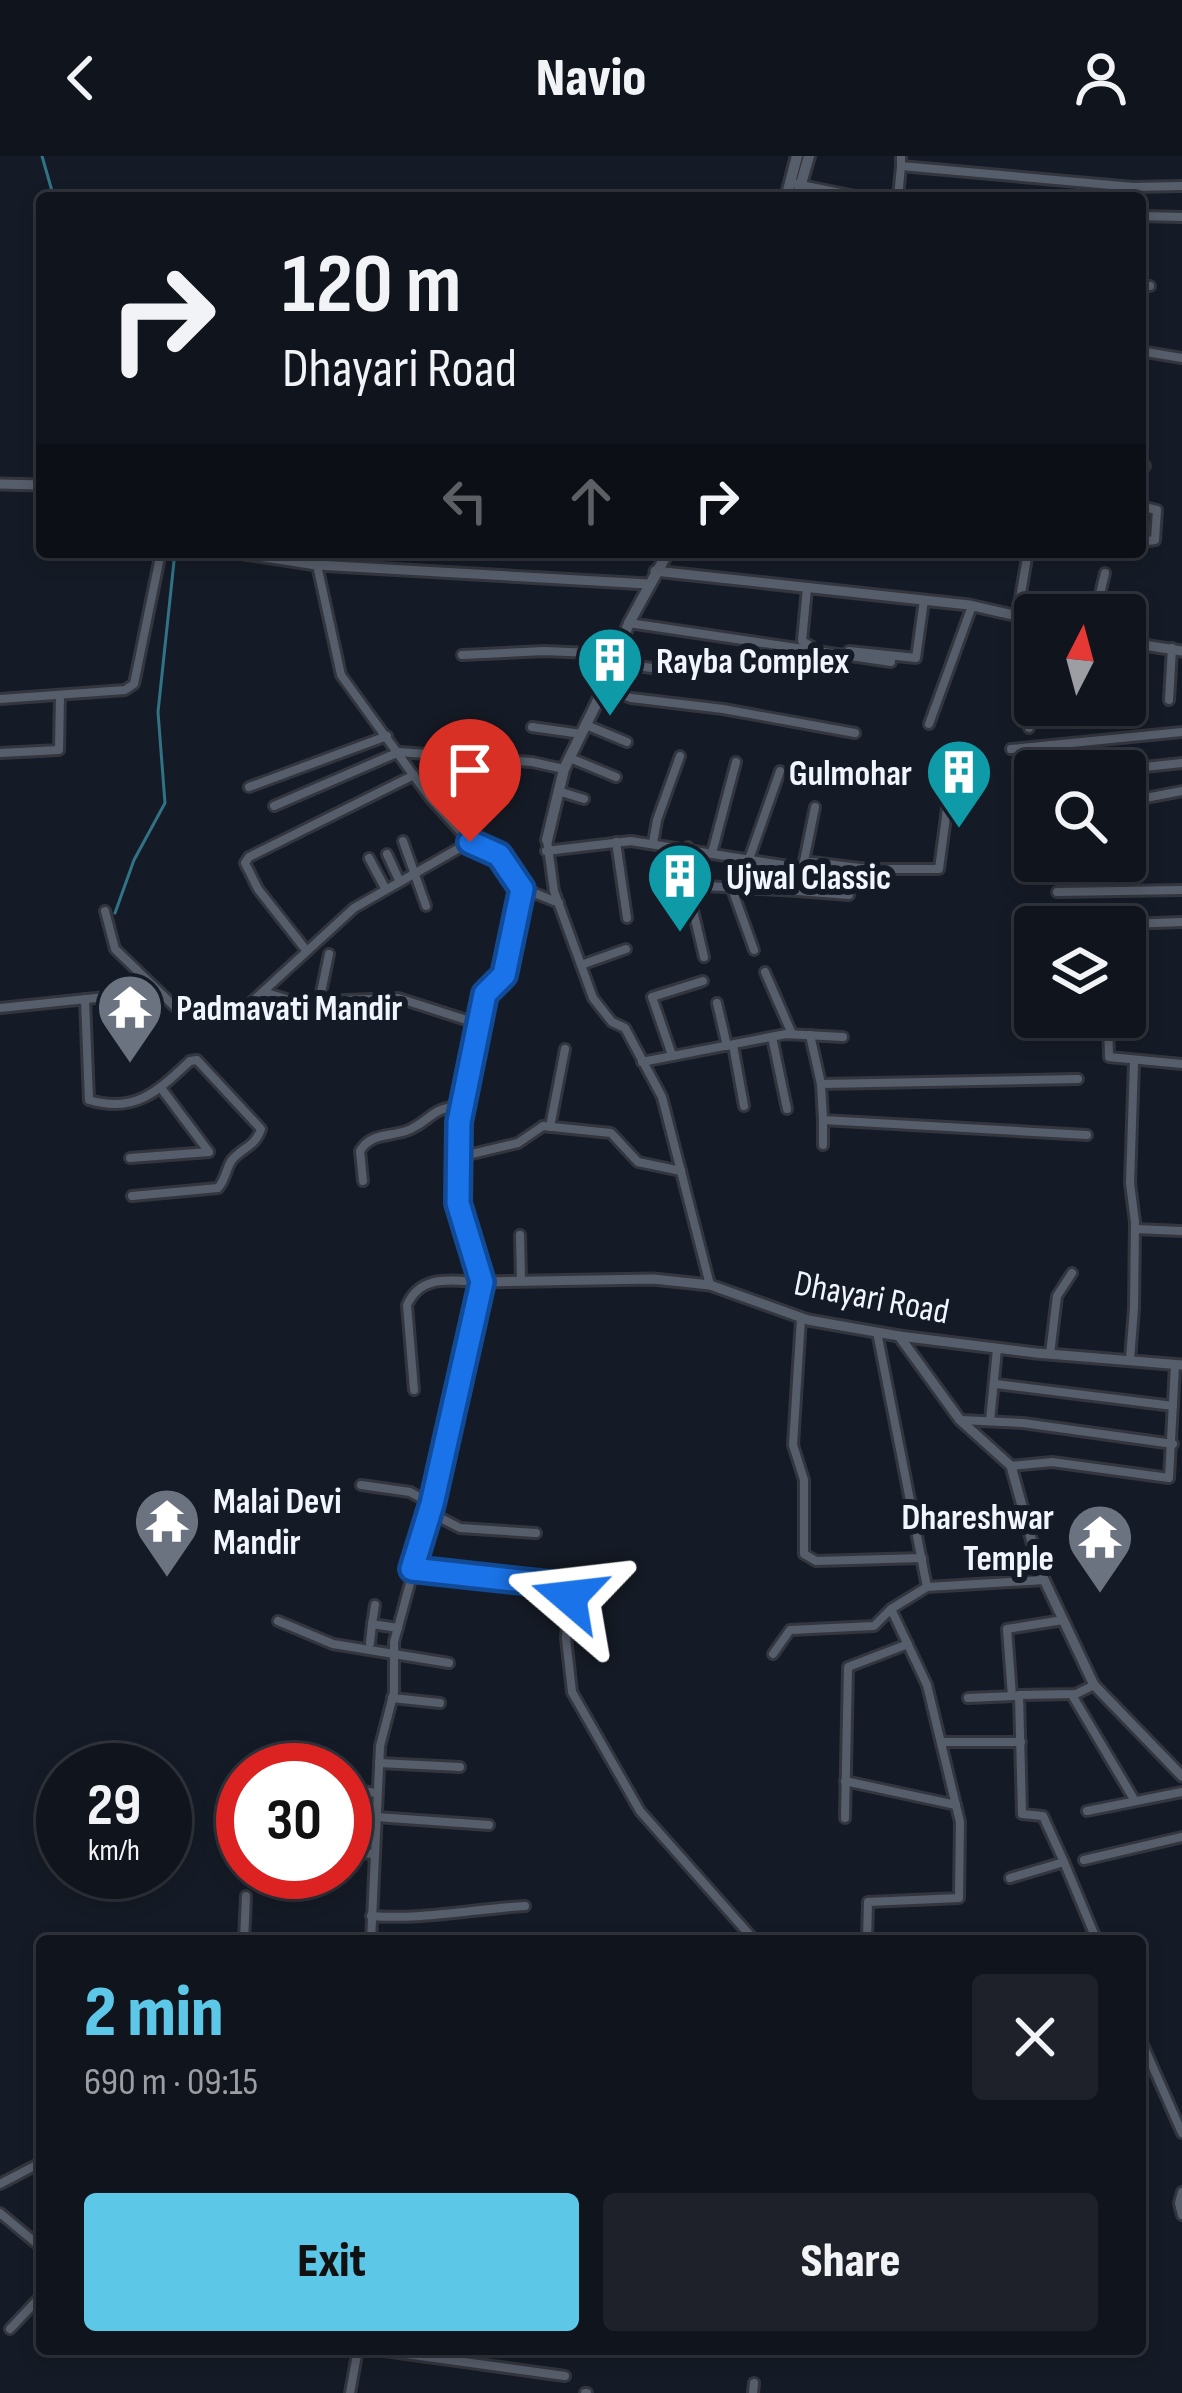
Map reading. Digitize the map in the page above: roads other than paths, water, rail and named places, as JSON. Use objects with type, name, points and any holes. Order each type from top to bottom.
[{"type":"main road","points":[[796,189],[797,156]]},
{"type":"main road","points":[[796,189],[808,156]]},
{"type":"main road","points":[[546,845],[567,764],[661,559]]},
{"type":"street","points":[[898,192],[901,161],[1133,187],[1182,186]]},
{"type":"street","points":[[1146,216],[1182,217]]},
{"type":"street","points":[[1146,352],[1182,358]]},
{"type":"street","points":[[0,484],[36,484]]},
{"type":"street","points":[[1146,507],[1157,510],[1155,542],[1146,542]]},
{"type":"street","points":[[0,699],[125,690],[134,684],[160,558]]},
{"type":"street","points":[[271,558],[317,565],[648,584]]},
{"type":"street","points":[[1021,594],[1027,558]]},
{"type":"street","points":[[661,559],[807,588],[972,606],[1014,615]]},
{"type":"street","points":[[317,565],[341,675],[430,798],[470,842],[499,855],[522,889],[559,903]]},
{"type":"street","points":[[1100,594],[1105,573]]},
{"type":"street","points":[[807,588],[802,644],[914,659],[924,600]]},
{"type":"street","points":[[929,724],[972,606]]},
{"type":"street","points":[[629,623],[891,662]]},
{"type":"street","points":[[1146,645],[1177,650],[1169,700]]},
{"type":"street","points":[[462,655],[526,651],[615,659],[652,668]]},
{"type":"street","points":[[604,688],[631,698],[855,734]]},
{"type":"street","points":[[0,753],[59,749],[60,695]]},
{"type":"street","points":[[532,728],[583,730],[627,742]]},
{"type":"street","points":[[1012,748],[1182,732]]},
{"type":"street","points":[[249,787],[386,736]]},
{"type":"street","points":[[1051,745],[1051,750]]},
{"type":"street","points":[[274,806],[399,752],[567,764],[616,777]]},
{"type":"street","points":[[653,843],[680,755]]},
{"type":"street","points":[[430,798],[477,793],[484,758]]},
{"type":"street","points":[[712,853],[736,763]]},
{"type":"street","points":[[1146,767],[1182,763]]},
{"type":"street","points":[[748,862],[780,771]]},
{"type":"street","points":[[306,950],[257,889],[245,863],[249,856],[414,775]]},
{"type":"street","points":[[558,791],[584,799]]},
{"type":"street","points":[[1146,798],[1182,791]]},
{"type":"street","points":[[798,891],[815,807]]},
{"type":"street","points":[[710,1285],[662,1097],[625,1028],[612,1022],[593,998],[559,903],[546,845],[653,843],[795,867],[805,862],[868,869],[939,869],[947,809]]},
{"type":"street","points":[[404,841],[425,907]]},
{"type":"street","points":[[105,910],[116,949],[174,1006],[208,1015],[244,1009],[353,908],[470,842]]},
{"type":"street","points":[[616,842],[627,918]]},
{"type":"street","points":[[688,848],[687,885],[704,957]]},
{"type":"street","points":[[387,854],[399,880]]},
{"type":"street","points":[[369,858],[385,888]]},
{"type":"street","points":[[687,885],[849,896]]},
{"type":"street","points":[[730,886],[754,950]]},
{"type":"street","points":[[371,1935],[379,1763],[392,1698],[398,1628],[431,1508],[482,1282],[458,1203],[463,1106],[485,994],[504,975],[522,889]]},
{"type":"street","points":[[1057,892],[1182,890]]},
{"type":"street","points":[[1146,923],[1182,922]]},
{"type":"street","points":[[580,965],[626,949]]},
{"type":"street","points":[[319,1002],[329,954]]},
{"type":"street","points":[[765,972],[792,1034]]},
{"type":"street","points":[[672,1055],[652,997],[704,981]]},
{"type":"street","points":[[263,992],[295,1003],[398,998],[479,1024]]},
{"type":"street","points":[[0,1008],[143,993]]},
{"type":"street","points":[[85,999],[89,1100],[134,1101],[153,1096],[190,1061],[201,1061],[261,1129],[255,1144],[231,1161],[218,1188],[132,1196]]},
{"type":"street","points":[[717,1003],[744,1106]]},
{"type":"street","points":[[642,1062],[792,1034],[844,1037]]},
{"type":"street","points":[[810,1035],[821,1084],[824,1145]]},
{"type":"street","points":[[772,1037],[787,1109]]},
{"type":"street","points":[[1109,1038],[1109,1057],[1182,1064]]},
{"type":"street","points":[[550,1127],[565,1049]]},
{"type":"street","points":[[1130,1359],[1134,1062]]},
{"type":"street","points":[[821,1084],[1078,1079]]},
{"type":"street","points":[[160,1088],[209,1152]]},
{"type":"street","points":[[363,1181],[360,1151],[368,1140],[410,1130],[433,1111],[463,1106]]},
{"type":"street","points":[[823,1120],[1087,1135]]},
{"type":"street","points":[[458,1157],[518,1144],[536,1129],[550,1127],[611,1133],[638,1162],[681,1171]]},
{"type":"street","points":[[130,1158],[209,1152],[231,1161]]},
{"type":"street","points":[[1135,1229],[1182,1231]]},
{"type":"street","points":[[520,1235],[521,1281]]},
{"type":"street","points":[[1050,1354],[1058,1296],[1072,1273]]},
{"type":"street","name":"Dhayari Road","points":[[482,1282],[653,1279],[710,1285],[801,1318],[899,1336],[1178,1365]]},
{"type":"street","points":[[414,1390],[407,1306],[412,1294],[432,1280],[482,1282]]},
{"type":"street","points":[[801,1318],[793,1445],[804,1480],[804,1554],[816,1561],[922,1558]]},
{"type":"street","points":[[877,1332],[927,1587]]},
{"type":"street","points":[[899,1336],[960,1420],[1011,1466],[1044,1580],[1094,1685],[1182,1776]]},
{"type":"street","points":[[990,1421],[997,1348]]},
{"type":"street","points":[[1011,1466],[1052,1462],[1169,1478],[1177,1458],[1173,1444],[1178,1365]]},
{"type":"street","points":[[996,1384],[1174,1406]]},
{"type":"street","points":[[960,1420],[1173,1444]]},
{"type":"street","points":[[361,1485],[410,1492],[431,1508],[437,1520],[460,1528],[536,1533]]},
{"type":"street","points":[[412,1569],[564,1587],[569,1597],[566,1638],[572,1692],[640,1811],[750,1935]]},
{"type":"street","points":[[773,1654],[790,1630],[874,1626],[891,1609],[927,1587],[1044,1580]]},
{"type":"street","points":[[370,1643],[375,1605]]},
{"type":"street","points":[[867,1935],[868,1902],[959,1898],[956,1805],[927,1684],[891,1609]]},
{"type":"street","points":[[1063,1620],[1007,1629],[1021,1742],[1022,1814],[1043,1816],[1094,1935]]},
{"type":"street","points":[[278,1621],[333,1644],[449,1663]]},
{"type":"street","points":[[373,1624],[398,1628]]},
{"type":"street","points":[[844,1818],[848,1667],[908,1644]]},
{"type":"street","points":[[968,1698],[1072,1694],[1094,1685]]},
{"type":"street","points":[[1072,1694],[1135,1801]]},
{"type":"street","points":[[392,1698],[440,1703]]},
{"type":"street","points":[[941,1742],[1021,1742]]},
{"type":"street","points":[[379,1763],[460,1767]]},
{"type":"street","points":[[845,1781],[956,1805]]},
{"type":"street","points":[[372,1792],[377,1792]]},
{"type":"street","points":[[1087,1811],[1182,1792]]},
{"type":"street","points":[[376,1816],[489,1826]]},
{"type":"street","points":[[1084,1860],[1182,1837]]},
{"type":"street","points":[[1010,1878],[1064,1862]]},
{"type":"street","points":[[244,1935],[246,1899]]},
{"type":"street","points":[[371,1916],[402,1919],[525,1906]]},
{"type":"street","points":[[1146,2063],[1182,2133]]},
{"type":"street","points":[[0,2184],[36,2165]]},
{"type":"street","points":[[1182,2192],[1178,2203],[1182,2215]]},
{"type":"street","points":[[0,2213],[36,2243]]},
{"type":"street","points":[[10,2329],[36,2301]]},
{"type":"street","points":[[350,2393],[357,2355]]},
{"type":"street","points":[[413,2355],[565,2376]]},
{"type":"waterway","points":[[42,156],[52,192]]},
{"type":"waterway","points":[[115,913],[134,860],[165,803],[158,712],[174,558]]},
{"type":"place","name":"Rayba Complex","points":[[610,719]]},
{"type":"place","name":"Gulmohar","points":[[959,831]]},
{"type":"place","name":"Ujwal Classic","points":[[680,935]]},
{"type":"place","name":"Padmavati Mandir","points":[[130,1066]]},
{"type":"place","name":"Malai Devi Mandir","points":[[167,1580]]},
{"type":"place","name":"Dhareshwar Temple","points":[[1100,1596]]}]
